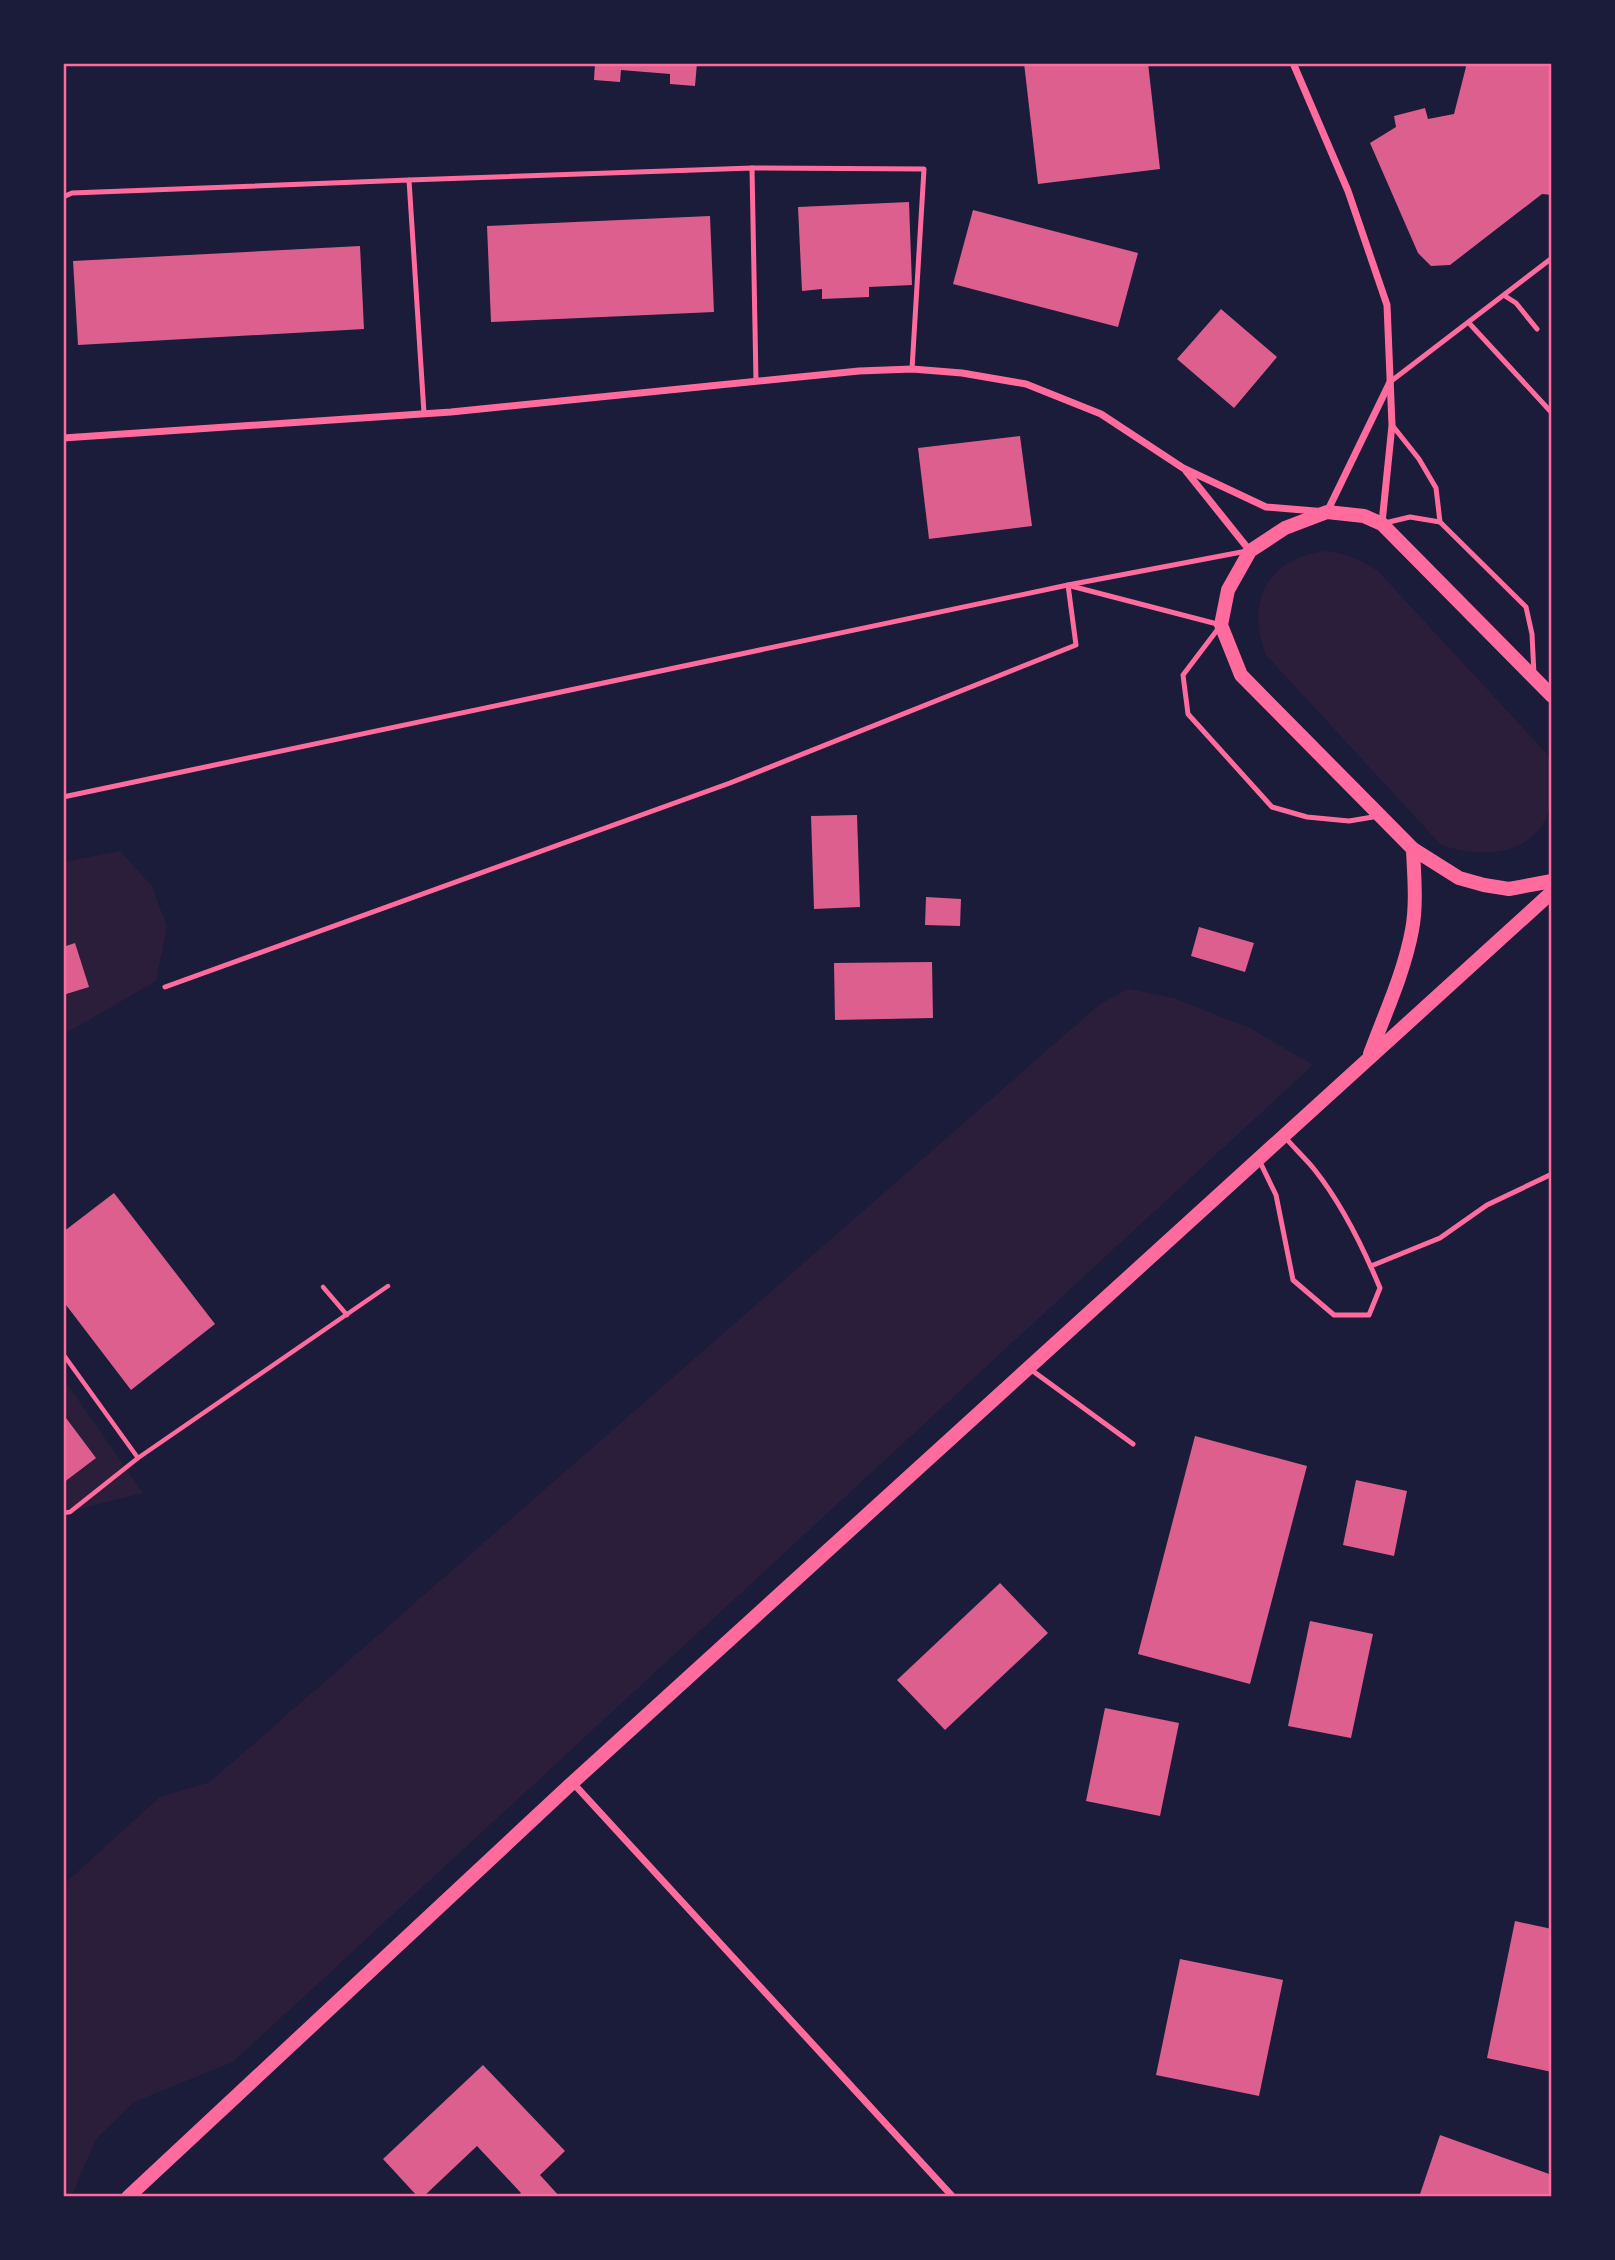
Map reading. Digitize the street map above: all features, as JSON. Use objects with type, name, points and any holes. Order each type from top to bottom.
[{"type":"main road","points":[[1552,696],[1382,524],[1356,514],[1327,512],[1285,527],[1250,551],[1228,590],[1221,625],[1241,674],[1413,849],[1459,878],[1485,886],[1508,889],[1552,881]]},
{"type":"main road","points":[[1368,1058],[1404,961],[1412,928],[1415,893],[1413,849]]},
{"type":"main road","points":[[128,2197],[572,1783],[1552,892]]},
{"type":"street","points":[[1293,63],[1348,191],[1387,305],[1392,425],[1382,524]]},
{"type":"street","points":[[63,438],[424,413],[859,370],[912,369],[962,373],[1026,384],[1101,414],[1183,468],[1266,507],[1327,512],[1390,382]]},
{"type":"street","points":[[1183,468],[1250,551]]},
{"type":"street","points":[[572,1783],[953,2197]]},
{"type":"lane","points":[[751,168],[756,381]]},
{"type":"lane","points":[[63,197],[72,193],[751,168],[925,169],[912,369]]},
{"type":"lane","points":[[410,180],[424,413]]},
{"type":"lane","points":[[1390,382],[1552,258]]},
{"type":"lane","points":[[1505,296],[1516,303],[1537,329]]},
{"type":"lane","points":[[1469,323],[1552,413]]},
{"type":"lane","points":[[1392,425],[1419,459],[1436,488],[1440,522]]},
{"type":"lane","points":[[1382,524],[1410,517],[1440,522],[1526,607],[1532,634],[1535,678]]},
{"type":"lane","points":[[63,797],[1068,585],[1250,551]]},
{"type":"lane","points":[[1068,585],[1221,625],[1183,675],[1188,715],[1272,807],[1307,817],[1349,821],[1379,816]]},
{"type":"lane","points":[[165,986],[730,783],[1076,645],[1068,585]]},
{"type":"lane","points":[[1258,1157],[1276,1195],[1293,1280],[1334,1315],[1369,1315],[1380,1288],[1371,1266],[1352,1228],[1315,1170],[1282,1135]]},
{"type":"lane","points":[[1371,1266],[1440,1238],[1487,1205],[1552,1174]]},
{"type":"lane","points":[[1028,1367],[1133,1444]]},
{"type":"path","points":[[63,1513],[71,1512],[138,1458],[388,1286]]},
{"type":"path","points":[[323,1287],[347,1314]]},
{"type":"path","points":[[63,1354],[138,1458]]},
{"type":"shaded area","points":[[1325,551],[1353,558],[1378,571],[1547,754],[1552,777],[1549,808],[1542,825],[1530,838],[1516,847],[1480,853],[1441,845],[1266,655],[1258,618],[1260,601],[1266,586],[1275,573],[1288,563]]},
{"type":"shaded area","points":[[120,851],[152,886],[167,927],[156,981],[63,1035],[63,862]]},
{"type":"shaded area","points":[[1128,989],[1174,998],[1250,1028],[1313,1065],[233,2062],[134,2102],[96,2139],[71,2197],[63,2197],[63,1885],[160,1797],[210,1782],[1100,1004]]},
{"type":"shaded area","points":[[63,1378],[143,1493],[63,1513]]},
{"type":"building","points":[[595,63],[697,63],[695,86],[670,84],[670,74],[621,70],[620,82],[594,80]]},
{"type":"building","points":[[1024,63],[1148,63],[1160,169],[1038,184]]},
{"type":"building","points":[[1467,63],[1552,63],[1552,195],[1542,194],[1450,265],[1431,266],[1418,253],[1370,143],[1396,127],[1394,116],[1425,108],[1428,119],[1454,114]]},
{"type":"building","points":[[909,202],[912,285],[869,287],[869,297],[822,299],[822,289],[802,291],[798,207]]},
{"type":"building","points":[[973,210],[1138,253],[1118,327],[953,284]]},
{"type":"building","points":[[710,216],[714,312],[491,322],[487,226]]},
{"type":"building","points":[[360,246],[364,329],[78,345],[73,261]]},
{"type":"building","points":[[1221,309],[1277,357],[1234,408],[1177,359]]},
{"type":"building","points":[[1020,436],[1032,526],[929,539],[918,448]]},
{"type":"building","points":[[857,815],[860,907],[814,909],[811,816]]},
{"type":"building","points":[[926,897],[961,899],[960,926],[925,925]]},
{"type":"building","points":[[1199,927],[1254,943],[1245,972],[1191,956]]},
{"type":"building","points":[[75,943],[89,987],[63,995],[63,947]]},
{"type":"building","points":[[932,962],[933,1018],[835,1020],[834,963]]},
{"type":"building","points":[[114,1193],[215,1324],[131,1390],[63,1301],[63,1232]]},
{"type":"building","points":[[63,1414],[96,1458],[63,1483]]},
{"type":"building","points":[[1195,1436],[1307,1466],[1250,1684],[1138,1654]]},
{"type":"building","points":[[1356,1480],[1407,1491],[1394,1556],[1343,1545]]},
{"type":"building","points":[[1000,1583],[1048,1633],[945,1730],[897,1680]]},
{"type":"building","points":[[1310,1621],[1373,1634],[1351,1738],[1288,1726]]},
{"type":"building","points":[[1105,1708],[1179,1723],[1160,1816],[1086,1801]]},
{"type":"building","points":[[1515,1921],[1552,1929],[1552,2072],[1487,2058]]},
{"type":"building","points":[[1180,1959],[1283,1980],[1259,2096],[1156,2075]]},
{"type":"building","points":[[483,2065],[565,2151],[540,2175],[560,2197],[517,2197],[521,2193],[477,2146],[423,2197],[418,2197],[383,2159]]},
{"type":"building","points":[[1440,2135],[1552,2175],[1552,2197],[1419,2197]]}]
